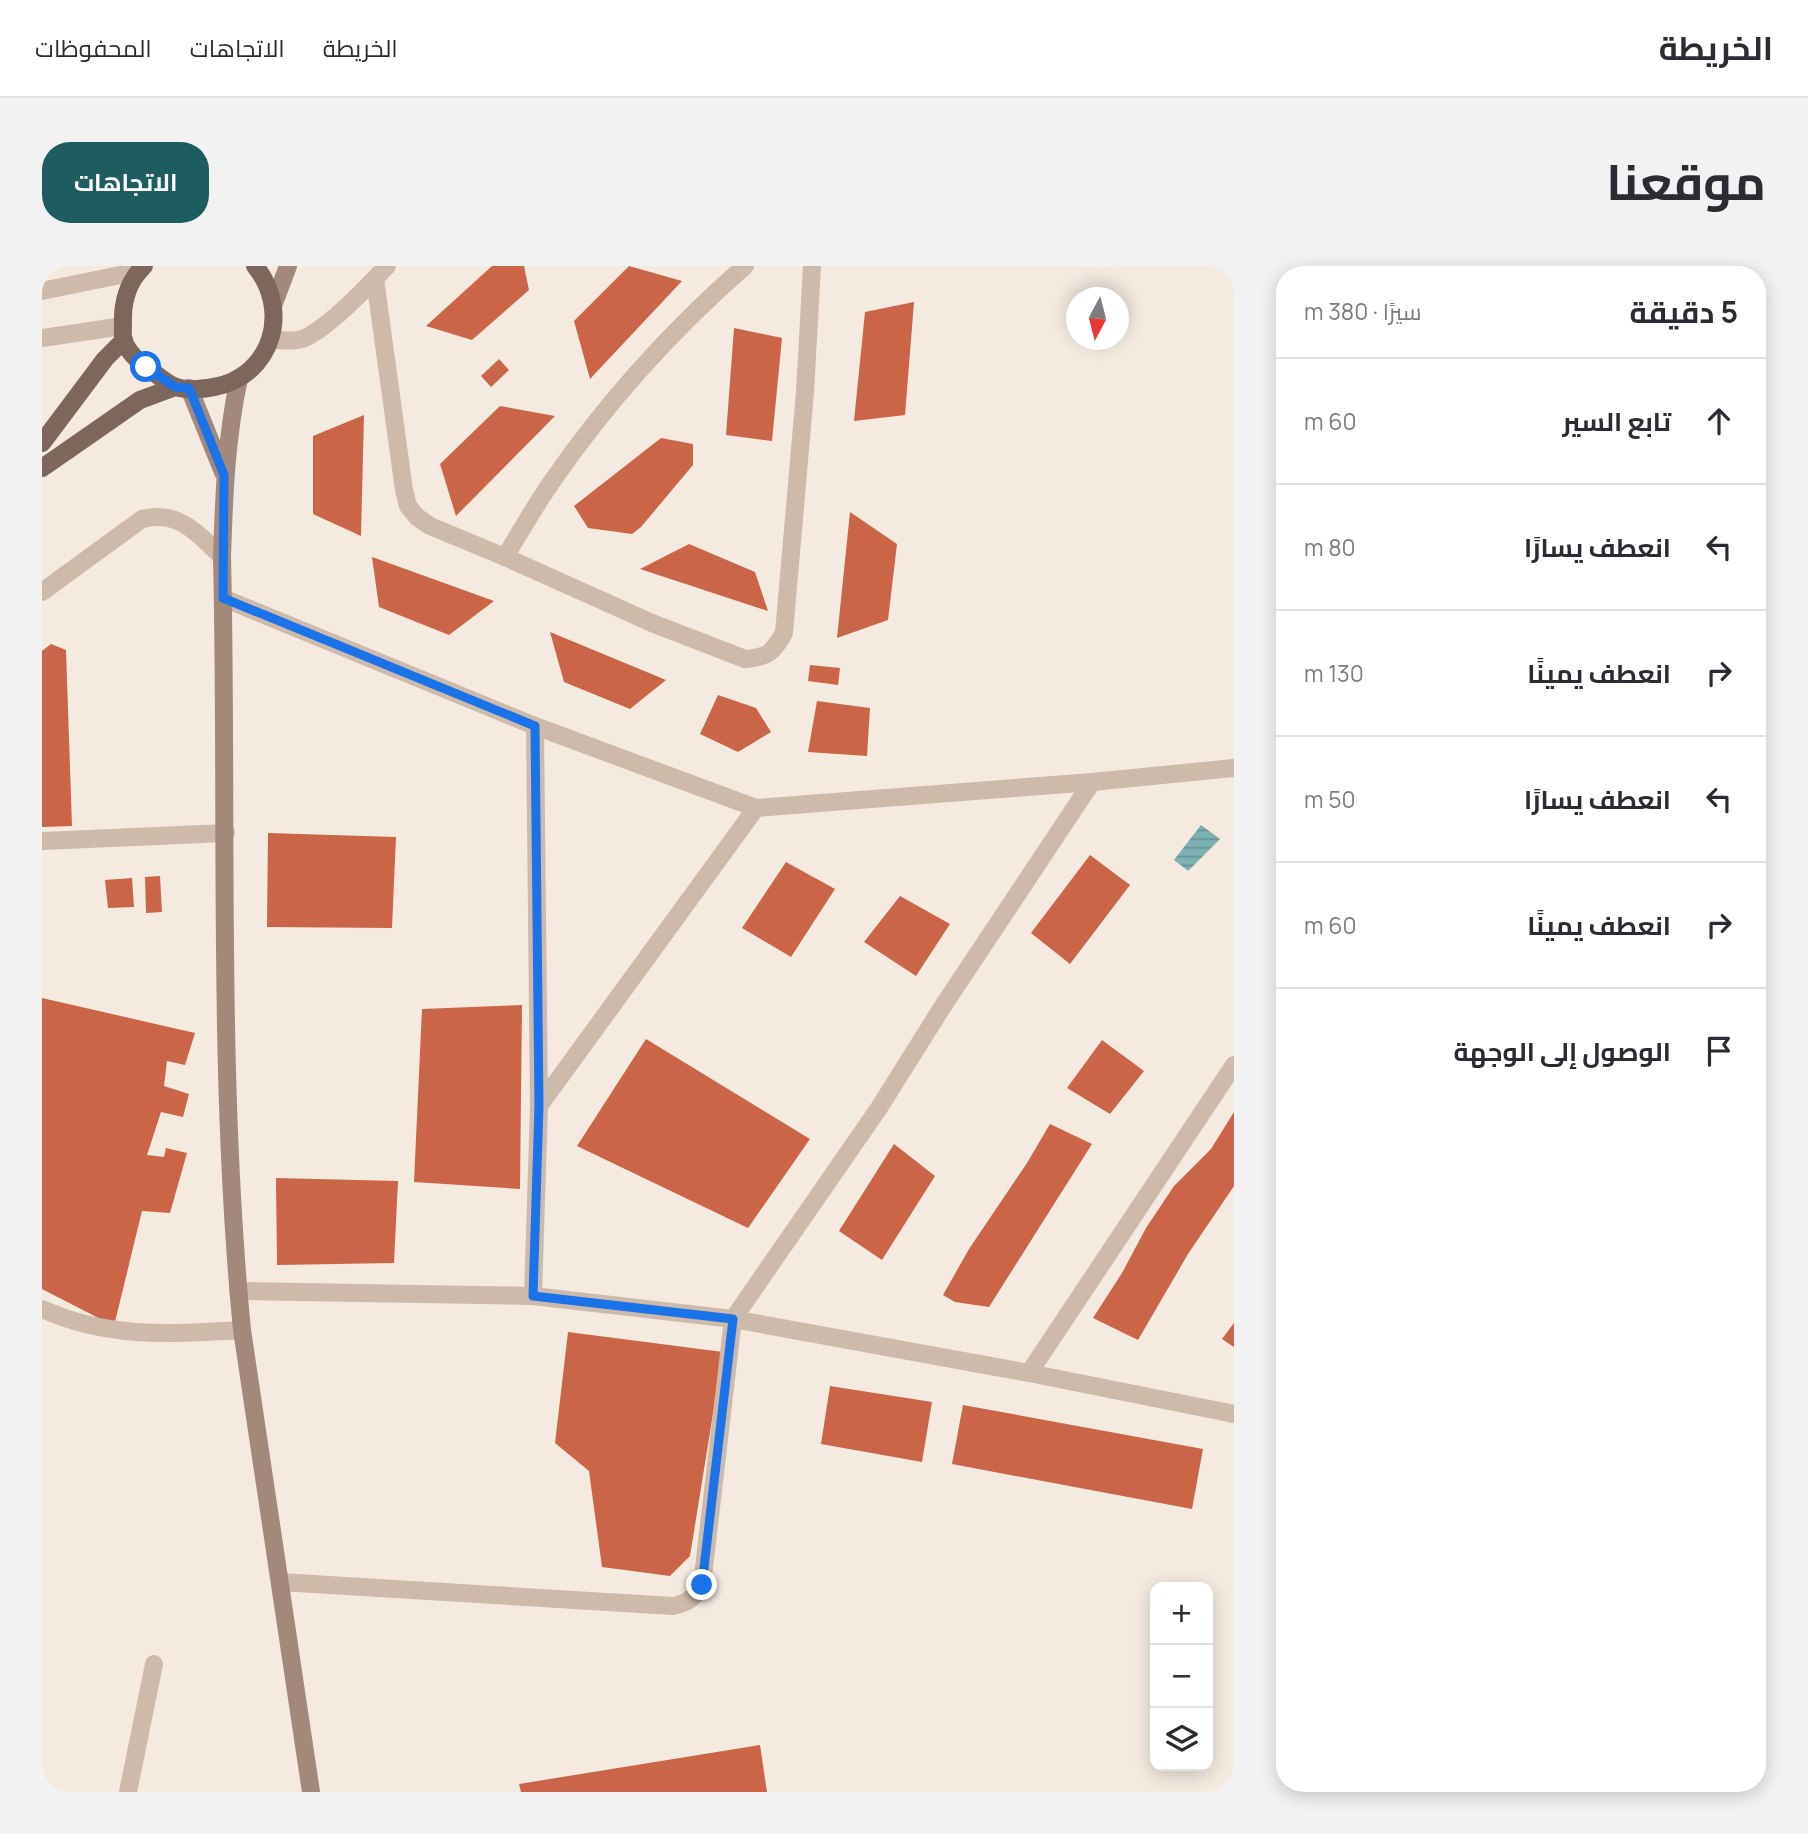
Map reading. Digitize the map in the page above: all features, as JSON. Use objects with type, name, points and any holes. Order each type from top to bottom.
[{"type":"main road","points":[[42,468],[140,400],[182,388],[200,389],[225,385],[240,378],[264,352],[271,340],[274,303],[265,278],[255,266]]},
{"type":"main road","points":[[142,268],[128,288],[122,314],[123,333],[146,367],[182,388]]},
{"type":"main road","points":[[42,443],[123,333]]},
{"type":"street","points":[[274,303],[288,266]]},
{"type":"street","points":[[505,557],[553,480],[627,385],[702,303],[744,266]]},
{"type":"street","points":[[381,272],[408,506],[417,517],[430,526],[652,623],[745,659],[759,658],[773,652],[783,633],[805,392],[812,266]]},
{"type":"street","points":[[42,291],[142,268]]},
{"type":"street","points":[[271,340],[295,341],[308,337],[381,272]]},
{"type":"street","points":[[42,338],[123,333]]},
{"type":"street","points":[[240,378],[230,422],[224,475],[222,556],[227,1069],[238,1291],[311,1792]]},
{"type":"street","points":[[182,388],[224,475]]},
{"type":"street","points":[[42,592],[142,519],[155,516],[173,518],[191,528],[222,556]]},
{"type":"street","points":[[223,598],[535,726],[755,808],[1092,782],[1234,768]]},
{"type":"street","points":[[533,1296],[539,1106],[535,726]]},
{"type":"street","points":[[280,1582],[673,1606],[686,1603],[695,1596],[702,1585],[733,1319],[879,1108],[943,1006],[1092,782]]},
{"type":"street","points":[[539,1106],[755,808]]},
{"type":"street","points":[[42,841],[226,833]]},
{"type":"street","points":[[1029,1373],[1234,1065]]},
{"type":"street","points":[[238,1291],[533,1296],[733,1319],[1234,1414]]},
{"type":"street","points":[[42,1308],[78,1322],[132,1333],[242,1330]]},
{"type":"street","points":[[128,1792],[155,1664]]},
{"type":"water","points":[[1201,825],[1220,839],[1188,871],[1174,860]]},
{"type":"building","points":[[492,266],[524,266],[529,290],[472,340],[426,326]]},
{"type":"building","points":[[629,266],[682,281],[590,379],[574,321]]},
{"type":"building","points":[[914,302],[905,415],[854,421],[865,312]]},
{"type":"building","points":[[734,328],[782,338],[772,441],[726,435]]},
{"type":"building","points":[[499,359],[509,370],[491,387],[481,376]]},
{"type":"building","points":[[500,406],[555,416],[456,516],[440,464]]},
{"type":"building","points":[[364,415],[361,536],[313,514],[313,436]]},
{"type":"building","points":[[661,438],[693,444],[693,465],[641,527],[632,534],[588,528],[574,506]]},
{"type":"building","points":[[850,512],[897,544],[888,620],[837,638]]},
{"type":"building","points":[[689,544],[755,572],[768,611],[640,569]]},
{"type":"building","points":[[372,557],[494,601],[449,635],[379,607]]},
{"type":"building","points":[[550,632],[666,680],[630,709],[564,682]]},
{"type":"building","points":[[51,644],[66,650],[72,826],[42,827],[42,651]]},
{"type":"building","points":[[810,665],[840,668],[838,685],[808,681]]},
{"type":"building","points":[[718,695],[756,708],[771,732],[738,752],[700,734]]},
{"type":"building","points":[[817,701],[870,708],[867,756],[808,752]]},
{"type":"building","points":[[268,833],[396,837],[392,928],[267,927]]},
{"type":"building","points":[[1090,855],[1130,885],[1070,964],[1031,933]]},
{"type":"building","points":[[786,862],[835,889],[791,957],[742,928]]},
{"type":"building","points":[[160,876],[162,912],[146,913],[145,877]]},
{"type":"building","points":[[132,878],[134,907],[108,908],[105,880]]},
{"type":"building","points":[[900,896],[950,924],[916,976],[864,942]]},
{"type":"building","points":[[42,998],[195,1033],[185,1065],[167,1061],[164,1086],[189,1094],[183,1117],[161,1112],[147,1155],[164,1157],[166,1148],[187,1153],[170,1213],[142,1211],[114,1326],[42,1289]]},
{"type":"building","points":[[522,1005],[520,1189],[414,1182],[422,1009]]},
{"type":"building","points":[[646,1039],[810,1139],[748,1228],[577,1146]]},
{"type":"building","points":[[1102,1040],[1144,1071],[1110,1114],[1067,1088]]},
{"type":"building","points":[[1234,1112],[1234,1186],[1188,1254],[1138,1340],[1093,1318],[1174,1186],[1211,1149]]},
{"type":"building","points":[[1050,1124],[1092,1144],[989,1307],[955,1302],[943,1295],[969,1249]]},
{"type":"building","points":[[894,1144],[935,1176],[882,1260],[839,1231]]},
{"type":"building","points":[[276,1178],[398,1181],[394,1263],[277,1265]]},
{"type":"building","points":[[1234,1323],[1234,1347],[1222,1339]]},
{"type":"building","points":[[568,1332],[723,1352],[690,1556],[670,1576],[602,1567],[589,1471],[555,1443]]},
{"type":"building","points":[[830,1386],[932,1402],[922,1462],[821,1444]]},
{"type":"building","points":[[963,1405],[1203,1449],[1192,1509],[952,1464]]},
{"type":"building","points":[[760,1745],[767,1792],[521,1792],[519,1784]]},
{"type":"route","points":[[146,367],[175,387],[189,388],[224,475],[223,598],[535,726],[539,1106],[533,1296],[733,1319],[702,1585]]}]
